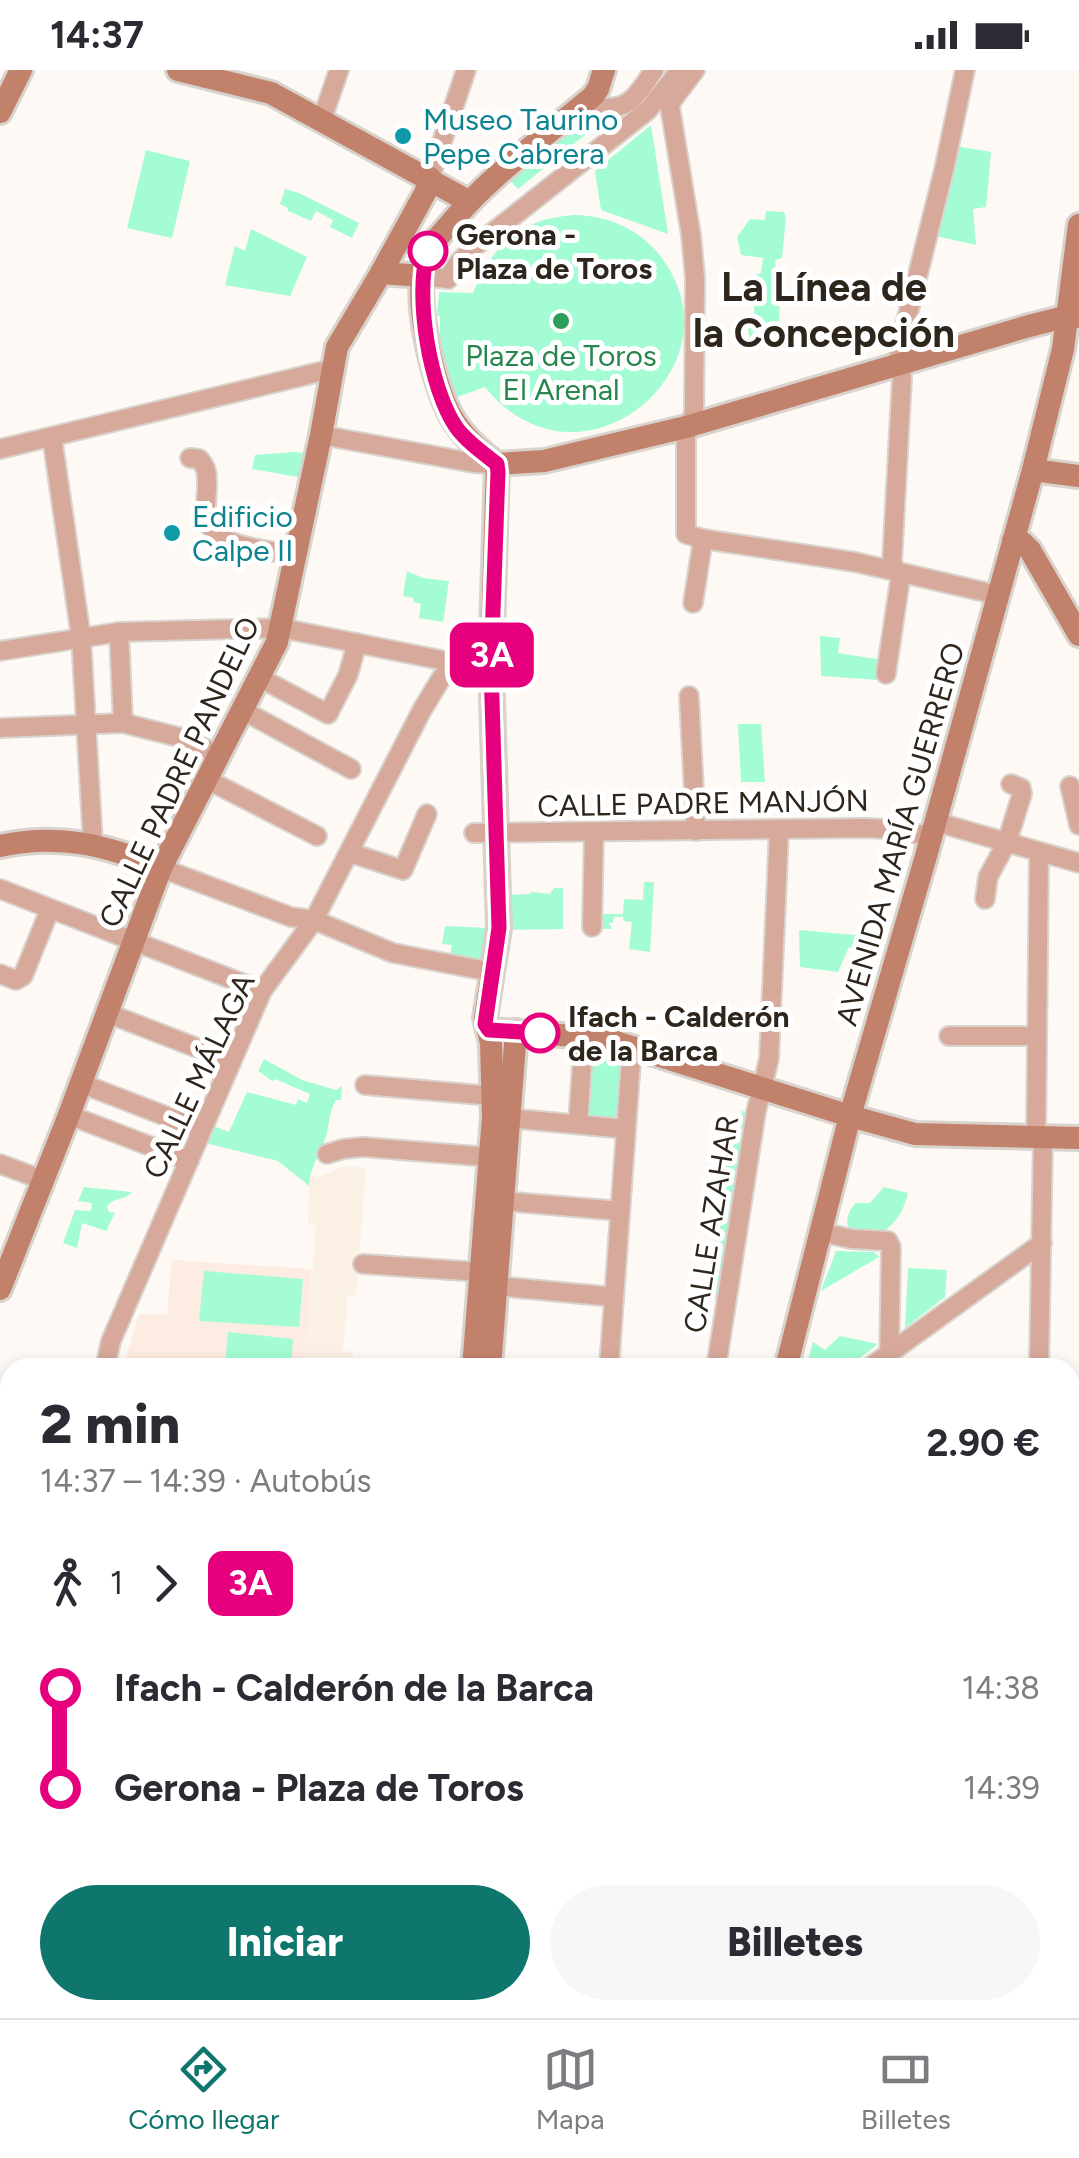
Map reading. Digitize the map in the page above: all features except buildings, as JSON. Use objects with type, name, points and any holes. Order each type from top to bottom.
[{"type":"street","points":[[0,112],[21,70]]},
{"type":"street","points":[[178,70],[270,93],[468,201]]},
{"type":"street","points":[[322,120],[339,70]]},
{"type":"street","points":[[430,178],[466,70]]},
{"type":"street","points":[[497,464],[455,426],[439,392],[424,316],[423,276],[428,251],[468,201],[593,96],[604,70]]},
{"type":"street","points":[[574,112],[628,104],[654,70]]},
{"type":"street","points":[[380,273],[448,279],[474,247],[648,110],[680,70]]},
{"type":"street","points":[[695,70],[670,108],[695,278],[694,418],[686,427],[685,532],[703,540],[899,572],[998,595]]},
{"type":"street","points":[[886,674],[899,572],[892,558],[902,377],[899,350],[965,70]]},
{"type":"street","name":"CALLE PADRE PANDELO","points":[[0,1289],[4,1264],[43,1180],[162,868],[282,628],[340,339],[430,178]]},
{"type":"street","name":"AVENIDA MARÍA GUERRERO","points":[[788,1358],[850,1116],[934,829],[1074,316],[1079,225]]},
{"type":"street","points":[[321,436],[474,462],[544,461],[686,427],[1074,316]]},
{"type":"street","points":[[0,449],[332,369]]},
{"type":"street","points":[[52,437],[81,637],[93,844]]},
{"type":"street","points":[[190,458],[199,459],[207,468],[211,528],[242,545],[296,556]]},
{"type":"street","points":[[475,1358],[494,1201],[498,1110],[485,1018],[499,928],[485,833],[497,464]]},
{"type":"street","points":[[1033,470],[1079,476]]},
{"type":"street","points":[[693,604],[703,540]]},
{"type":"street","points":[[1013,541],[1030,550],[1079,635]]},
{"type":"street","points":[[0,652],[119,632],[282,628],[491,667]]},
{"type":"street","points":[[119,632],[123,723]]},
{"type":"street","points":[[260,678],[328,714],[348,675],[357,643]]},
{"type":"street","name":"CALLE MÁLAGA","points":[[107,1358],[262,991],[314,920],[429,698],[456,663]]},
{"type":"street","points":[[689,696],[696,831]]},
{"type":"street","points":[[242,710],[351,768]]},
{"type":"street","points":[[0,728],[123,723],[178,736],[218,755]]},
{"type":"street","points":[[206,780],[317,836]]},
{"type":"street","points":[[985,898],[988,878],[1007,842],[1022,794],[1020,788],[1011,784]]},
{"type":"street","points":[[1070,786],[1079,825]]},
{"type":"street","points":[[350,853],[403,870],[427,814]]},
{"type":"street","name":"CALLE PADRE MANJÓN","points":[[485,833],[934,829],[1007,842],[1079,864]]},
{"type":"street","name":"CALLE AZAHAR","points":[[718,1358],[756,1112],[769,1060],[779,830]]},
{"type":"street","points":[[592,927],[594,832]]},
{"type":"street","points":[[0,846],[45,840],[118,850],[290,917],[314,920],[393,953],[492,972]]},
{"type":"street","points":[[1039,852],[1039,1358]]},
{"type":"street","points":[[0,889],[262,991]]},
{"type":"street","points":[[0,974],[20,979],[50,909]]},
{"type":"street","points":[[107,1013],[231,1061]]},
{"type":"street","points":[[489,1030],[603,1038],[915,1134],[1079,1138]]},
{"type":"street","points":[[494,1201],[490,1157],[516,1031]]},
{"type":"street","points":[[578,1124],[584,1036]]},
{"type":"street","points":[[949,1036],[1037,1036]]},
{"type":"street","points":[[610,1358],[632,1046]]},
{"type":"street","points":[[80,1083],[202,1130]]},
{"type":"street","points":[[365,1085],[578,1124],[626,1129]]},
{"type":"street","points":[[69,1114],[188,1161]]},
{"type":"street","points":[[326,1154],[363,1147],[490,1157]]},
{"type":"street","points":[[0,1164],[43,1180]]},
{"type":"street","points":[[494,1201],[620,1211]]},
{"type":"street","points":[[820,1232],[888,1242],[889,1358]]},
{"type":"street","points":[[892,1358],[1042,1243]]},
{"type":"street","points":[[363,1264],[614,1297]]},
{"type":"street","points":[[485,1281],[489,1358]]},
{"type":"shaded area","points":[[344,1166],[366,1168],[356,1295],[347,1295],[343,1351],[353,1353],[353,1358],[306,1358],[316,1224],[308,1224],[309,1176],[319,1177]]},
{"type":"shaded area","points":[[172,1260],[312,1269],[306,1358],[126,1358],[139,1314],[167,1315]]},
{"type":"green space","points":[[583,122],[590,131],[518,189],[511,181]]},
{"type":"green space","points":[[651,125],[668,234],[601,210],[595,171]]},
{"type":"green space","points":[[956,146],[991,152],[986,207],[973,209],[976,245],[936,236]]},
{"type":"green space","points":[[146,150],[190,161],[172,238],[127,228]]},
{"type":"green space","points":[[285,189],[359,223],[352,238],[330,227],[333,220],[316,211],[311,221],[288,211],[280,204]]},
{"type":"green space","points":[[766,211],[784,212],[786,217],[782,258],[775,260],[780,299],[778,340],[751,347],[746,317],[754,315],[756,275],[761,273],[763,258],[741,255],[737,237],[750,219],[765,220]]},
{"type":"green space","name":"Plaza de Toros El Arenal","points":[[575,215],[623,226],[661,257],[681,299],[682,340],[667,377],[640,407],[605,426],[564,432],[523,420],[485,387],[455,398],[437,350],[439,292],[473,293],[489,261],[511,237],[539,222]]},
{"type":"green space","points":[[251,229],[307,257],[290,296],[225,285],[235,246],[245,251]]},
{"type":"green space","points":[[308,453],[303,478],[252,469],[255,455]]},
{"type":"green space","points":[[407,571],[423,578],[449,581],[443,622],[419,618],[421,604],[403,596]]},
{"type":"green space","points":[[820,636],[840,638],[838,653],[882,660],[879,680],[821,676]]},
{"type":"green space","points":[[738,724],[761,724],[765,782],[741,782]]},
{"type":"green space","points":[[644,882],[654,882],[650,952],[629,949],[632,922],[624,921],[623,917],[614,917],[613,923],[609,923],[612,929],[599,929],[600,914],[623,914],[624,899],[643,900]]},
{"type":"green space","points":[[554,888],[563,888],[563,929],[507,930],[508,895],[550,894]]},
{"type":"green space","points":[[445,926],[489,928],[483,964],[450,958],[452,945],[442,944]]},
{"type":"green space","points":[[799,930],[855,935],[868,930],[884,935],[878,952],[863,946],[849,947],[838,972],[800,967]]},
{"type":"green space","points":[[578,1051],[623,1059],[620,1120],[573,1117]]},
{"type":"green space","points":[[264,1059],[302,1080],[336,1090],[342,1086],[341,1100],[336,1100],[332,1110],[309,1186],[278,1161],[205,1143],[213,1126],[229,1132],[247,1092],[296,1105],[298,1099],[307,1103],[310,1094],[272,1081],[258,1071]]},
{"type":"green space","points":[[742,1110],[746,1121],[721,1299],[711,1298],[717,1213],[712,1212],[713,1201],[719,1201],[722,1151],[737,1141]]},
{"type":"green space","points":[[84,1187],[132,1192],[107,1206],[109,1212],[115,1213],[106,1231],[82,1223],[77,1248],[63,1243],[75,1210],[91,1211],[92,1203],[78,1201]]},
{"type":"green space","points":[[884,1187],[908,1193],[895,1221],[881,1233],[849,1228],[847,1218],[854,1205],[870,1203]]},
{"type":"green space","points":[[836,1251],[874,1252],[879,1257],[821,1291]]},
{"type":"green space","points":[[908,1268],[947,1270],[945,1297],[905,1328]]},
{"type":"green space","points":[[204,1271],[303,1279],[299,1327],[199,1321]]},
{"type":"green space","points":[[228,1332],[293,1339],[292,1358],[226,1358]]},
{"type":"green space","points":[[840,1336],[878,1344],[860,1358],[809,1358],[813,1342],[825,1350]]},
{"type":"bus line","name":"3A","points":[[428,251],[422,300],[439,392],[455,426],[497,464],[498,472],[491,667],[499,928],[485,1024],[489,1030],[540,1033]]},
{"type":"place","name":"Museo Taurino Pepe Cabrera","points":[[403,136]]},
{"type":"place","name":"Gerona - Plaza de Toros","points":[[428,251]]},
{"type":"place","name":"Plaza de Toros El Arenal","points":[[561,321]]},
{"type":"place","name":"Edificio Calpe II","points":[[172,533]]},
{"type":"place","name":"Ifach - Calderón de la Barca","points":[[540,1033]]},
{"type":"district","name":"La Línea de la Concepción","points":[[824,310]]}]
